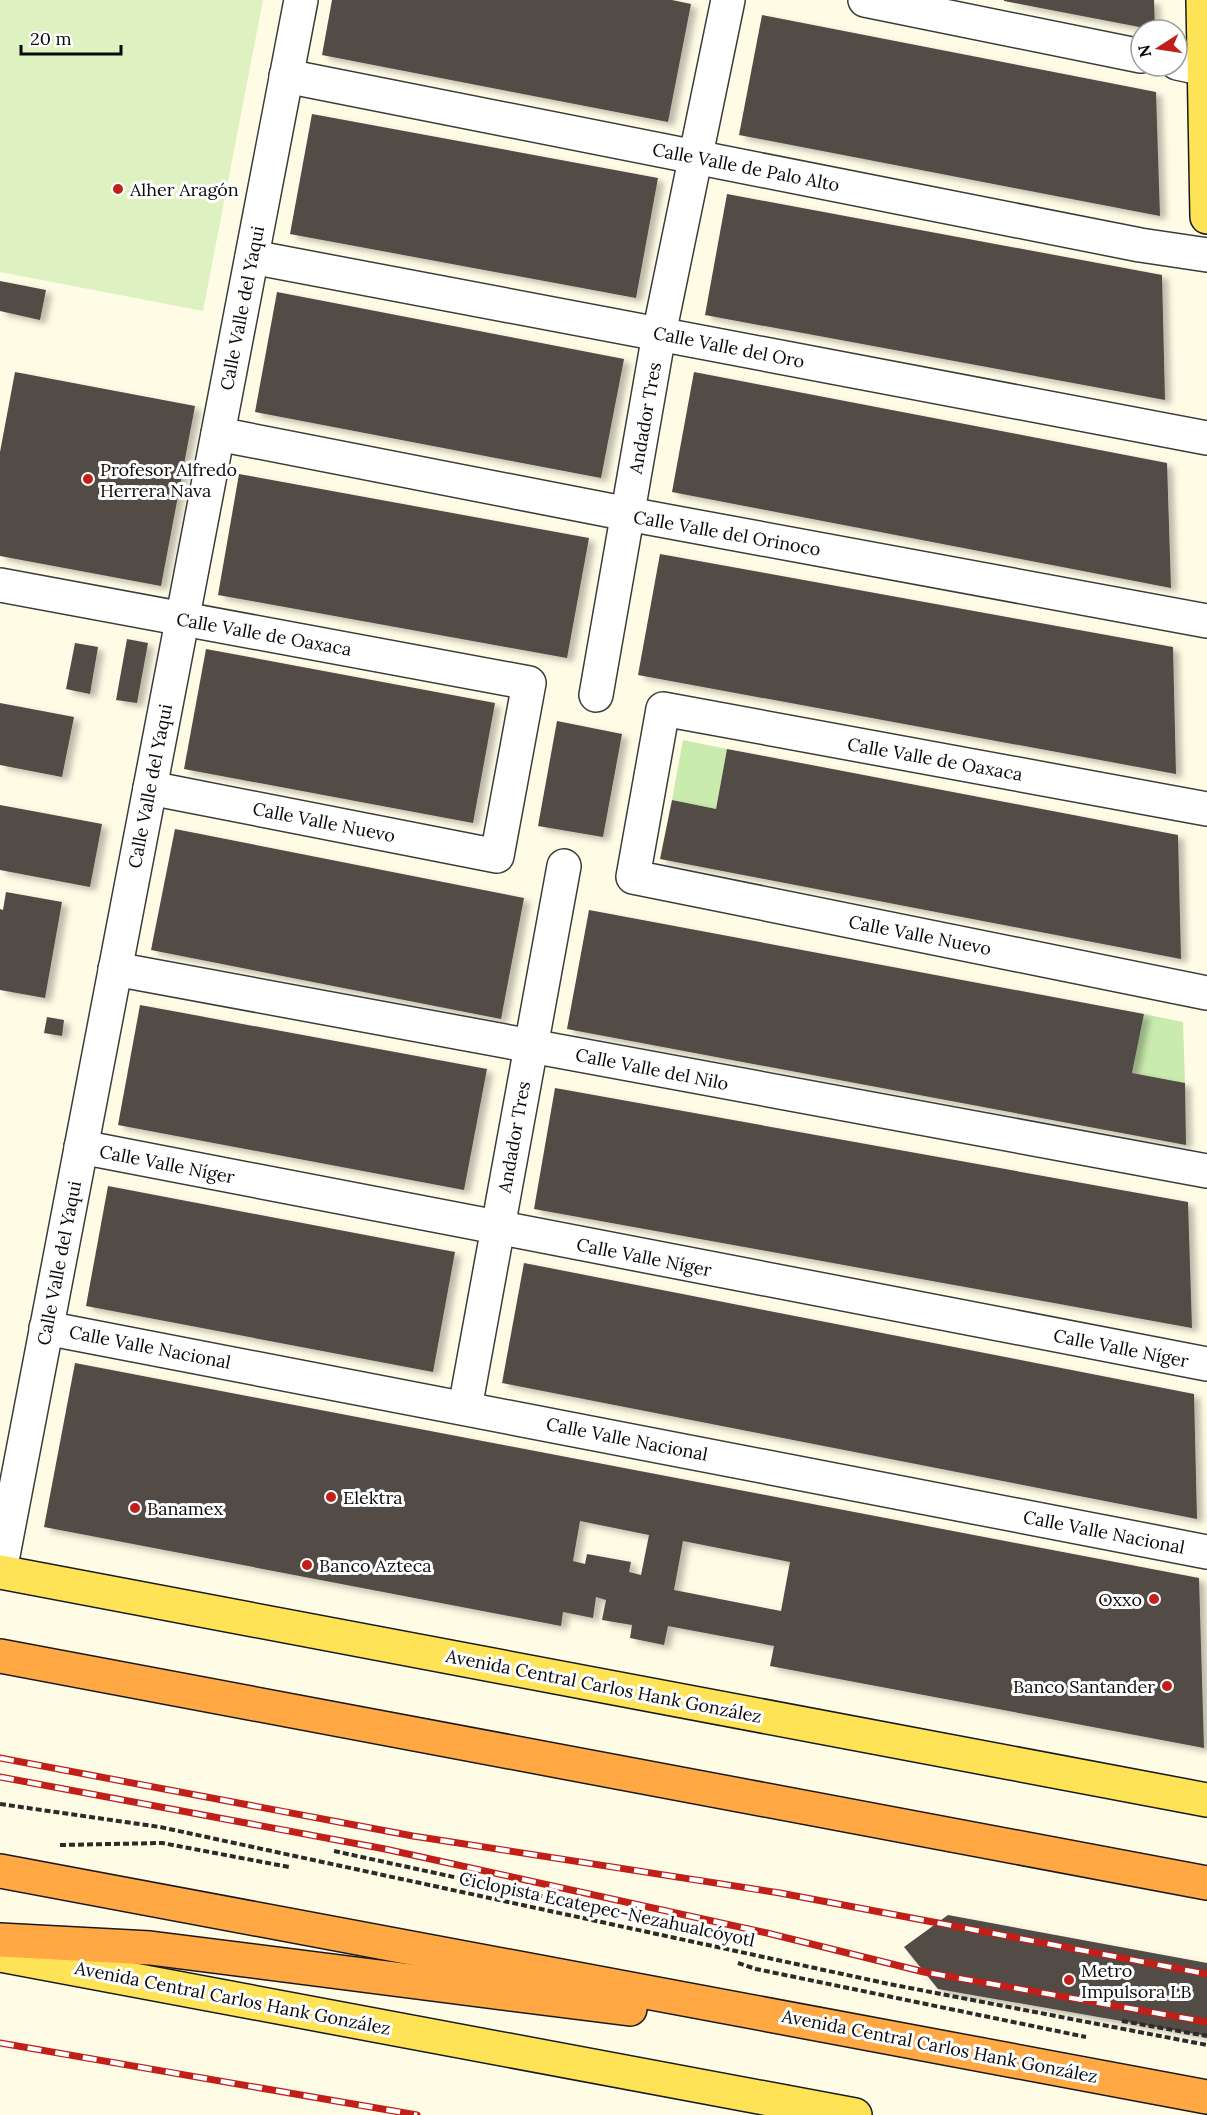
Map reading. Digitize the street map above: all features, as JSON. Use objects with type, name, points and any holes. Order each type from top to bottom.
[{"type":"highway","points":[[0,1656],[1207,1883]]},
{"type":"highway","name":"Avenida Central Carlos Hank González","points":[[0,1871],[1207,2097]]},
{"type":"highway","points":[[0,1940],[150,1948],[671,2015],[811,2022]]},
{"type":"main road","points":[[1203,0],[1191,66],[1207,217]]},
{"type":"main road","name":"Avenida Central Carlos Hank González","points":[[0,1571],[1207,1800]]},
{"type":"main road","name":"Avenida Central Carlos Hank González","points":[[0,1955],[855,2115]]},
{"type":"street","name":"Calle Valle del Yaqui","points":[[0,1571],[182,619],[233,437],[252,257],[301,0]]},
{"type":"street","name":"Andador Tres","points":[[596,695],[659,334],[729,0]]},
{"type":"street","points":[[865,0],[1129,54]]},
{"type":"street","name":"Calle Valle de Palo Alto","points":[[286,76],[1140,245],[1207,255]]},
{"type":"street","name":"Calle Valle del Oro","points":[[252,257],[1207,438]]},
{"type":"street","name":"Calle Valle del Orinoco","points":[[233,437],[628,514],[1207,621]]},
{"type":"street","name":"Calle Valle de Oaxaca","points":[[0,585],[529,683],[497,856]]},
{"type":"street","name":"Calle Valle de Oaxaca","points":[[633,877],[663,709],[1207,810]]},
{"type":"street","name":"Calle Valle Nuevo","points":[[150,788],[497,856]]},
{"type":"street","name":"Andador Tres","points":[[465,1408],[564,866]]},
{"type":"street","name":"Calle Valle Nuevo","points":[[633,877],[1207,993]]},
{"type":"street","name":"Calle Valle del Nilo","points":[[115,969],[1198,1170]]},
{"type":"street","name":"Calle Valle Níger","points":[[81,1147],[1207,1364]]},
{"type":"street","name":"Calle Valle Nacional","points":[[46,1328],[1207,1552]]},
{"type":"path","name":"Ciclopista Ecatepec-Nezahualcóyotl","points":[[0,1804],[160,1827],[888,1984],[1207,2045]]},
{"type":"path","points":[[50,1846],[162,1843],[289,1867]]},
{"type":"path","points":[[334,1851],[698,1930]]},
{"type":"path","points":[[738,1963],[756,1969],[1087,2037]]},
{"type":"path","points":[[1122,2021],[1207,2036]]},
{"type":"green space","points":[[0,0],[263,0],[203,311],[0,272]]},
{"type":"green space","points":[[683,740],[727,749],[716,809],[672,800]]},
{"type":"green space","points":[[1144,1014],[1183,1022],[1185,1083],[1132,1073]]},
{"type":"building","points":[[332,0],[672,0],[691,4],[668,122],[322,55]]},
{"type":"building","points":[[1154,0],[1155,18],[1129,18],[1129,25],[1004,1]]},
{"type":"building","points":[[762,15],[1156,92],[1160,216],[739,135]]},
{"type":"building","points":[[312,114],[658,178],[636,298],[290,234]]},
{"type":"building","points":[[727,194],[1162,275],[1165,400],[705,315]]},
{"type":"building","points":[[0,281],[46,290],[40,320],[0,311]]},
{"type":"building","points":[[277,292],[624,359],[601,478],[255,412]]},
{"type":"building","points":[[15,372],[195,406],[161,586],[0,556],[0,452]]},
{"type":"building","points":[[694,372],[1167,463],[1171,588],[672,492]]},
{"type":"building","points":[[239,474],[589,538],[567,658],[218,595]]},
{"type":"building","points":[[660,554],[1173,647],[1176,774],[638,675]]},
{"type":"building","points":[[127,639],[148,643],[137,703],[116,700]]},
{"type":"building","points":[[75,643],[98,647],[90,694],[66,689]]},
{"type":"building","points":[[206,649],[495,703],[473,823],[184,769]]},
{"type":"building","points":[[0,703],[74,717],[62,777],[0,765]]},
{"type":"building","points":[[557,721],[622,734],[603,837],[538,826]]},
{"type":"building","points":[[727,749],[1178,835],[1181,959],[660,859],[672,800],[716,809]]},
{"type":"building","points":[[0,805],[102,824],[90,887],[0,870]]},
{"type":"building","points":[[175,829],[524,898],[501,1019],[151,950]]},
{"type":"building","points":[[6,892],[62,902],[45,998],[0,990],[0,909],[3,910]]},
{"type":"building","points":[[589,910],[1144,1014],[1132,1073],[1185,1083],[1186,1145],[567,1029]]},
{"type":"building","points":[[140,1005],[487,1069],[464,1190],[118,1125]]},
{"type":"building","points":[[47,1017],[64,1020],[62,1036],[44,1033]]},
{"type":"building","points":[[555,1088],[1188,1202],[1192,1328],[534,1209]]},
{"type":"building","points":[[108,1186],[455,1252],[433,1372],[86,1306]]},
{"type":"building","points":[[524,1263],[1194,1394],[1197,1519],[502,1383]]},
{"type":"building","points":[[75,1363],[1199,1578],[1204,1748],[770,1666],[774,1646],[668,1626],[664,1645],[630,1638],[632,1625],[602,1620],[606,1600],[596,1597],[593,1618],[563,1612],[561,1626],[44,1527]],"holes":[[[580,1521],[649,1535],[641,1575],[629,1572],[631,1562],[587,1554],[585,1564],[573,1561]],[[683,1541],[790,1562],[781,1611],[674,1590]]]},
{"type":"building","name":"Metro Impulsora LB","points":[[948,1915],[1207,1963],[1207,2036],[938,1989],[904,1947]]},
{"type":"railway","points":[[0,1758],[413,1836],[780,1893],[1207,1974]]},
{"type":"railway","points":[[0,1777],[385,1849],[767,1933],[924,1972],[1207,2022]]},
{"type":"railway","points":[[0,2043],[417,2115]]},
{"type":"place","name":"Alher Aragón","points":[[118,189]]},
{"type":"place","name":"Profesor Alfredo Herrera Nava","points":[[88,479]]},
{"type":"place","name":"Elektra","points":[[331,1497]]},
{"type":"place","name":"Banamex","points":[[135,1508]]},
{"type":"place","name":"Banco Azteca","points":[[307,1565]]},
{"type":"place","name":"Oxxo","points":[[1154,1599]]},
{"type":"place","name":"Banco Santander","points":[[1167,1686]]},
{"type":"place","name":"Metro Impulsora LB","points":[[1069,1980]]}]
